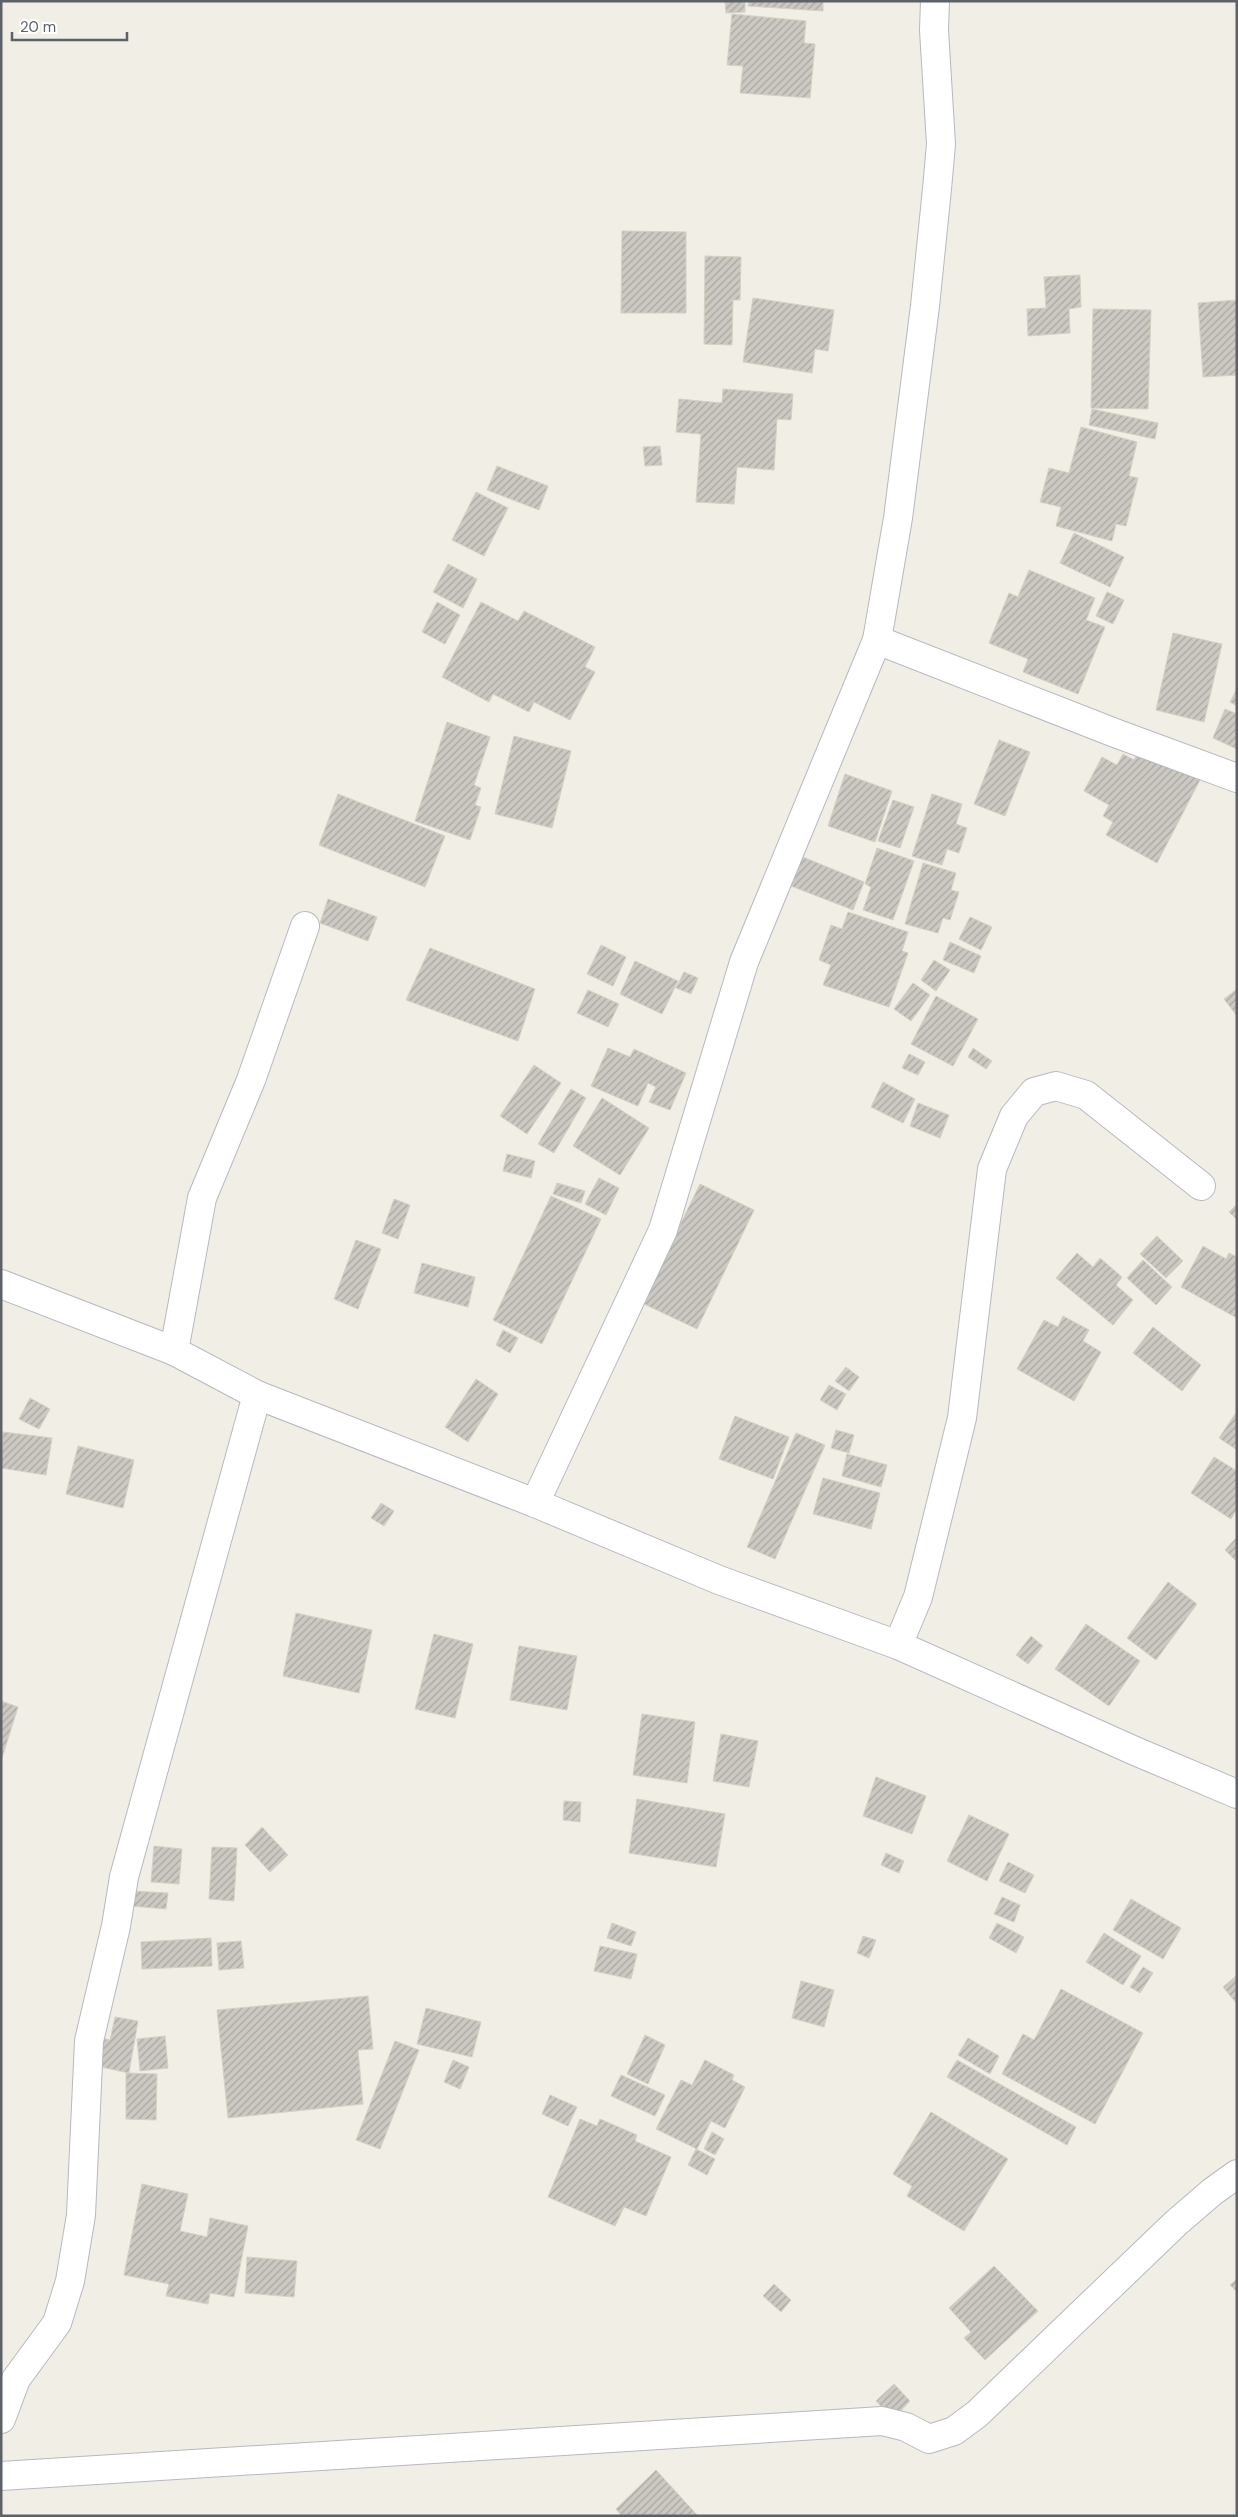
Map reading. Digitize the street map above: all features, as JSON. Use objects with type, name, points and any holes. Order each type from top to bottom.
[{"type":"street","points":[[535,1503],[663,1230],[744,962],[876,640],[898,518],[925,306],[937,188],[941,144],[934,30],[935,1]]},
{"type":"street","points":[[876,640],[1237,778]]},
{"type":"street","points":[[174,1351],[202,1198],[251,1080],[305,926]]},
{"type":"street","points":[[898,1645],[918,1597],[962,1418],[992,1168],[1014,1116],[1034,1092],[1056,1086],[1086,1095],[1201,1186]]},
{"type":"street","points":[[1,1284],[174,1351],[257,1395],[535,1503],[719,1580],[898,1645],[1135,1751],[1237,1794]]},
{"type":"street","points":[[1,2419],[16,2379],[57,2323],[70,2281],[82,2215],[89,2041],[116,1926],[124,1877],[257,1395]]},
{"type":"street","points":[[1,2476],[882,2421],[906,2427],[929,2438],[954,2431],[977,2414],[1176,2223],[1212,2192],[1237,2174]]},
{"type":"building","points":[[725,1],[745,1],[745,12],[726,13]]},
{"type":"building","points":[[749,1],[823,1],[823,11],[748,6]]},
{"type":"building","points":[[732,14],[806,21],[804,43],[815,44],[810,98],[740,93],[743,66],[727,65]]},
{"type":"building","points":[[622,231],[686,232],[686,313],[621,313]]},
{"type":"building","points":[[705,256],[741,257],[740,300],[733,300],[732,345],[704,344]]},
{"type":"building","points":[[1080,275],[1081,307],[1069,309],[1070,333],[1028,336],[1027,309],[1046,308],[1044,277]]},
{"type":"building","points":[[753,298],[834,310],[828,351],[815,349],[812,373],[743,362]]},
{"type":"building","points":[[1237,300],[1237,375],[1203,377],[1198,303]]},
{"type":"building","points":[[1093,309],[1151,310],[1148,409],[1091,408]]},
{"type":"building","points":[[723,389],[793,394],[791,420],[777,419],[774,470],[737,467],[734,504],[696,502],[701,434],[676,432],[679,399],[722,403]]},
{"type":"building","points":[[1092,409],[1158,423],[1155,439],[1089,425]]},
{"type":"building","points":[[1081,427],[1137,442],[1129,476],[1138,478],[1126,526],[1116,524],[1112,541],[1056,526],[1061,507],[1040,502],[1049,468],[1069,473]]},
{"type":"building","points":[[660,446],[662,465],[645,466],[643,447]]},
{"type":"building","points":[[497,466],[548,486],[539,510],[487,490]]},
{"type":"building","points":[[476,492],[508,508],[484,556],[452,540]]},
{"type":"building","points":[[1074,533],[1124,557],[1110,587],[1060,563]]},
{"type":"building","points":[[448,564],[477,579],[463,608],[433,592]]},
{"type":"building","points":[[1029,570],[1095,598],[1086,620],[1105,627],[1078,694],[1023,672],[1028,659],[989,643],[1009,593],[1018,597]]},
{"type":"building","points":[[1107,592],[1124,600],[1113,624],[1096,616]]},
{"type":"building","points":[[437,602],[460,615],[445,644],[422,632]]},
{"type":"building","points":[[481,602],[518,621],[524,611],[595,647],[585,667],[595,672],[570,720],[534,702],[529,712],[493,694],[489,702],[442,677]]},
{"type":"building","points":[[1173,633],[1222,644],[1204,722],[1156,710]]},
{"type":"building","points":[[1237,689],[1237,706],[1230,702]]},
{"type":"building","points":[[1225,709],[1237,714],[1237,749],[1213,738]]},
{"type":"building","points":[[447,722],[490,737],[474,785],[481,788],[475,805],[481,807],[470,840],[415,821]]},
{"type":"building","points":[[514,736],[571,751],[552,828],[495,814]]},
{"type":"building","points":[[999,740],[1030,752],[1005,816],[974,804]]},
{"type":"building","points":[[1142,746],[1201,778],[1157,863],[1106,835],[1113,822],[1103,816],[1109,805],[1084,791],[1102,757],[1117,765],[1123,754],[1134,760]]},
{"type":"building","points":[[845,774],[892,791],[875,842],[828,826]]},
{"type":"building","points":[[338,794],[445,836],[425,887],[319,845]]},
{"type":"building","points":[[932,794],[962,804],[956,824],[967,828],[959,853],[947,849],[942,865],[912,856]]},
{"type":"building","points":[[893,800],[914,807],[900,848],[878,841]]},
{"type":"building","points":[[877,848],[914,861],[893,920],[863,910],[871,887],[865,884]]},
{"type":"building","points":[[798,855],[864,882],[853,910],[786,884]]},
{"type":"building","points":[[923,863],[956,873],[951,890],[959,892],[950,920],[943,918],[938,933],[905,924]]},
{"type":"building","points":[[328,899],[377,917],[368,941],[320,923]]},
{"type":"building","points":[[848,912],[908,932],[902,951],[908,953],[889,1007],[823,985],[831,965],[819,960],[831,925],[842,929]]},
{"type":"building","points":[[970,917],[992,927],[981,950],[959,939]]},
{"type":"building","points":[[950,942],[981,956],[974,973],[943,960]]},
{"type":"building","points":[[601,945],[626,957],[613,986],[587,974]]},
{"type":"building","points":[[430,948],[535,989],[518,1041],[406,1000]]},
{"type":"building","points":[[934,960],[950,970],[936,991],[921,980]]},
{"type":"building","points":[[635,961],[678,981],[662,1014],[620,994]]},
{"type":"building","points":[[684,972],[698,978],[691,994],[676,988]]},
{"type":"building","points":[[913,983],[930,995],[911,1021],[894,1009]]},
{"type":"building","points":[[1237,989],[1237,1016],[1224,999]]},
{"type":"building","points":[[588,990],[619,1004],[608,1027],[577,1013]]},
{"type":"building","points":[[936,996],[978,1019],[953,1066],[911,1044]]},
{"type":"building","points":[[608,1048],[630,1057],[634,1049],[686,1073],[670,1110],[649,1102],[656,1087],[648,1083],[638,1106],[591,1086]]},
{"type":"building","points":[[973,1048],[992,1061],[986,1069],[968,1057]]},
{"type":"building","points":[[909,1054],[925,1062],[918,1075],[902,1068]]},
{"type":"building","points":[[534,1065],[561,1083],[527,1134],[500,1116]]},
{"type":"building","points":[[883,1082],[915,1099],[903,1123],[871,1107]]},
{"type":"building","points":[[571,1089],[586,1098],[554,1153],[538,1144]]},
{"type":"building","points":[[602,1098],[649,1128],[620,1175],[573,1146]]},
{"type":"building","points":[[918,1103],[949,1115],[940,1138],[910,1126]]},
{"type":"building","points":[[507,1154],[535,1161],[531,1178],[503,1171]]},
{"type":"building","points":[[599,1178],[619,1188],[606,1215],[585,1204]]},
{"type":"building","points":[[557,1183],[585,1191],[581,1203],[553,1194]]},
{"type":"building","points":[[700,1184],[754,1210],[697,1329],[642,1303]]},
{"type":"building","points":[[551,1196],[601,1219],[542,1344],[493,1320]]},
{"type":"building","points":[[394,1199],[410,1205],[398,1239],[382,1233]]},
{"type":"building","points":[[1237,1204],[1237,1220],[1229,1212]]},
{"type":"building","points":[[1157,1236],[1183,1261],[1166,1278],[1140,1254]]},
{"type":"building","points":[[356,1240],[381,1249],[358,1309],[334,1299]]},
{"type":"building","points":[[1203,1246],[1226,1259],[1229,1253],[1237,1257],[1237,1318],[1181,1287]]},
{"type":"building","points":[[1077,1253],[1093,1267],[1100,1258],[1122,1277],[1116,1285],[1133,1300],[1113,1325],[1056,1278]]},
{"type":"building","points":[[1143,1260],[1172,1287],[1156,1305],[1127,1278]]},
{"type":"building","points":[[422,1263],[475,1277],[468,1307],[414,1293]]},
{"type":"building","points":[[1063,1316],[1089,1330],[1083,1341],[1101,1352],[1074,1401],[1017,1369],[1044,1320],[1058,1327]]},
{"type":"building","points":[[1153,1327],[1201,1365],[1182,1391],[1133,1353]]},
{"type":"building","points":[[503,1330],[518,1338],[510,1353],[496,1345]]},
{"type":"building","points":[[846,1367],[859,1377],[849,1391],[835,1381]]},
{"type":"building","points":[[476,1379],[498,1394],[468,1442],[445,1427]]},
{"type":"building","points":[[829,1385],[846,1394],[837,1410],[820,1400]]},
{"type":"building","points":[[30,1398],[50,1409],[39,1429],[19,1419]]},
{"type":"building","points":[[1237,1411],[1237,1450],[1219,1438]]},
{"type":"building","points":[[735,1416],[789,1437],[773,1479],[719,1459]]},
{"type":"building","points":[[836,1430],[854,1435],[849,1453],[831,1448]]},
{"type":"building","points":[[3,1432],[52,1438],[46,1475],[1,1468]]},
{"type":"building","points":[[796,1433],[825,1445],[775,1559],[747,1547]]},
{"type":"building","points":[[78,1446],[134,1460],[123,1508],[66,1494]]},
{"type":"building","points":[[847,1454],[887,1465],[881,1487],[842,1476]]},
{"type":"building","points":[[1214,1457],[1237,1471],[1237,1509],[1231,1519],[1191,1493]]},
{"type":"building","points":[[823,1478],[880,1493],[871,1529],[813,1514]]},
{"type":"building","points":[[381,1503],[394,1511],[384,1526],[371,1518]]},
{"type":"building","points":[[1236,1538],[1237,1558],[1235,1560],[1225,1550]]},
{"type":"building","points":[[1168,1582],[1197,1604],[1156,1660],[1127,1638]]},
{"type":"building","points":[[296,1613],[372,1630],[359,1693],[283,1676]]},
{"type":"building","points":[[1086,1624],[1140,1661],[1109,1706],[1055,1669]]},
{"type":"building","points":[[434,1634],[473,1644],[455,1718],[415,1709]]},
{"type":"building","points":[[1031,1636],[1043,1646],[1028,1664],[1016,1655]]},
{"type":"building","points":[[519,1646],[577,1656],[567,1710],[510,1700]]},
{"type":"building","points":[[1,1701],[18,1707],[1,1761]]},
{"type":"building","points":[[642,1714],[695,1722],[687,1783],[633,1775]]},
{"type":"building","points":[[721,1734],[758,1741],[749,1787],[713,1781]]},
{"type":"building","points":[[876,1777],[926,1796],[912,1834],[863,1816]]},
{"type":"building","points":[[637,1799],[725,1814],[716,1867],[629,1853]]},
{"type":"building","points":[[564,1801],[581,1802],[580,1822],[563,1820]]},
{"type":"building","points":[[969,1815],[1009,1834],[987,1881],[947,1861]]},
{"type":"building","points":[[262,1827],[288,1855],[270,1872],[245,1845]]},
{"type":"building","points":[[154,1846],[182,1849],[179,1884],[151,1882]]},
{"type":"building","points":[[212,1847],[237,1848],[234,1901],[209,1899]]},
{"type":"building","points":[[886,1853],[904,1861],[899,1873],[881,1865]]},
{"type":"building","points":[[1008,1862],[1034,1875],[1025,1893],[999,1881]]},
{"type":"building","points":[[132,1891],[168,1893],[166,1909],[131,1906]]},
{"type":"building","points":[[1002,1897],[1020,1905],[1014,1922],[994,1914]]},
{"type":"building","points":[[1131,1899],[1181,1928],[1163,1959],[1113,1930]]},
{"type":"building","points":[[612,1923],[636,1932],[631,1946],[607,1938]]},
{"type":"building","points":[[997,1923],[1024,1937],[1016,1953],[989,1938]]},
{"type":"building","points":[[1104,1933],[1141,1956],[1123,1985],[1086,1962]]},
{"type":"building","points":[[863,1936],[876,1940],[869,1958],[857,1953]]},
{"type":"building","points":[[211,1938],[212,1966],[142,1969],[141,1942]]},
{"type":"building","points":[[241,1941],[244,1968],[219,1970],[217,1943]]},
{"type":"building","points":[[600,1946],[637,1954],[631,1979],[594,1971]]},
{"type":"building","points":[[1143,1967],[1153,1973],[1140,1993],[1130,1987]]},
{"type":"building","points":[[1237,1975],[1237,2004],[1223,1987]]},
{"type":"building","points":[[801,1981],[834,1990],[824,2027],[792,2018]]},
{"type":"building","points":[[1061,1989],[1143,2033],[1095,2124],[1002,2074],[1023,2034],[1034,2040]]},
{"type":"building","points":[[368,1996],[373,2049],[358,2050],[363,2104],[228,2118],[217,2010]]},
{"type":"building","points":[[426,2008],[481,2022],[472,2057],[417,2044]]},
{"type":"building","points":[[115,2017],[138,2021],[129,2073],[96,2066],[101,2038],[110,2040]]},
{"type":"building","points":[[645,2035],[665,2045],[648,2084],[627,2074]]},
{"type":"building","points":[[165,2036],[168,2068],[140,2071],[137,2039]]},
{"type":"building","points":[[968,2038],[999,2056],[990,2074],[958,2055]]},
{"type":"building","points":[[395,2041],[419,2050],[380,2149],[356,2140]]},
{"type":"building","points":[[453,2060],[469,2067],[460,2089],[444,2082]]},
{"type":"building","points":[[705,2060],[734,2075],[732,2080],[745,2087],[725,2128],[711,2121],[697,2149],[656,2129],[681,2080],[692,2085]]},
{"type":"building","points":[[957,2060],[1076,2127],[1067,2145],[947,2077]]},
{"type":"building","points":[[126,2073],[157,2074],[156,2120],[126,2119]]},
{"type":"building","points":[[621,2075],[665,2095],[655,2116],[611,2096]]},
{"type":"building","points":[[550,2095],[577,2107],[568,2126],[542,2114]]},
{"type":"building","points":[[931,2112],[1008,2159],[964,2231],[907,2196],[912,2186],[893,2174]]},
{"type":"building","points":[[580,2119],[597,2126],[600,2119],[637,2135],[635,2141],[671,2157],[646,2216],[624,2207],[615,2226],[548,2197]]},
{"type":"building","points":[[712,2132],[724,2139],[715,2155],[704,2149]]},
{"type":"building","points":[[696,2149],[715,2159],[707,2175],[688,2165]]},
{"type":"building","points":[[142,2184],[188,2194],[180,2231],[207,2237],[210,2218],[248,2226],[234,2297],[210,2293],[208,2304],[166,2296],[169,2284],[124,2275]]},
{"type":"building","points":[[247,2257],[297,2261],[294,2297],[245,2293]]},
{"type":"building","points":[[994,2266],[1038,2311],[985,2360],[964,2338],[971,2332],[949,2308]]},
{"type":"building","points":[[1237,2279],[1237,2292],[1230,2285]]},
{"type":"building","points":[[774,2284],[791,2300],[781,2312],[763,2296]]},
{"type":"building","points":[[894,2384],[910,2401],[893,2419],[876,2401]]},
{"type":"building","points":[[656,2470],[698,2516],[622,2516],[616,2509]]}]
